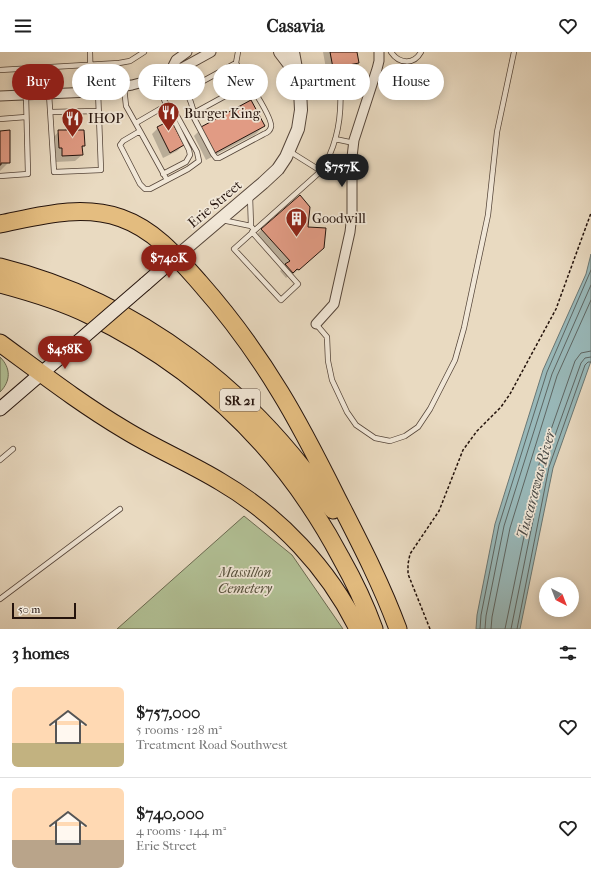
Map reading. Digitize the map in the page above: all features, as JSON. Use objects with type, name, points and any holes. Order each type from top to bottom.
[{"type":"highway","points":[[0,224],[66,212],[97,212],[116,216],[134,224],[155,237],[177,256],[216,302],[251,348],[280,392],[312,449],[364,550],[398,629]]},
{"type":"highway","name":"SR 21","points":[[0,267],[60,286],[129,317],[172,345],[233,392],[298,462],[342,522],[368,571],[391,629]]},
{"type":"highway","name":"SR 21","points":[[0,284],[41,296],[88,314],[135,340],[189,376],[237,416],[275,458],[317,515],[354,581],[374,629]]},
{"type":"highway","points":[[0,343],[105,418],[126,431],[221,482],[258,508],[287,533],[313,561],[336,591],[358,629]]},
{"type":"main road","name":"Erie Street","points":[[0,409],[177,256]]},
{"type":"street","points":[[174,64],[176,60],[187,52]]},
{"type":"street","points":[[189,64],[211,52]]},
{"type":"street","points":[[280,52],[291,64]]},
{"type":"street","name":"Erie Street","points":[[293,52],[296,64]]},
{"type":"street","points":[[316,324],[334,304],[350,232],[352,214],[352,157],[354,143],[358,124],[377,69],[379,52]]},
{"type":"street","points":[[0,96],[12,96]]},
{"type":"street","name":"Erie Street","points":[[177,256],[221,220],[278,169],[295,138],[299,123],[300,100]]},
{"type":"lane","points":[[90,52],[90,64]]},
{"type":"lane","points":[[104,64],[130,61],[144,52]]},
{"type":"lane","points":[[205,80],[236,63],[238,52]]},
{"type":"lane","points":[[391,52],[399,60],[407,62],[415,59],[421,52]]},
{"type":"lane","points":[[316,324],[327,337],[328,361],[332,380],[347,412],[356,425],[375,438],[390,441],[405,436],[418,427],[430,409],[454,360],[464,328],[488,215],[497,132],[514,52]]},
{"type":"lane","points":[[0,70],[72,66]]},
{"type":"lane","points":[[0,176],[28,174],[26,100]]},
{"type":"lane","points":[[49,100],[54,172],[101,170],[98,111],[96,100]]},
{"type":"lane","points":[[125,100],[126,106],[167,180]]},
{"type":"lane","points":[[140,131],[123,141],[120,145],[144,189],[148,189],[167,180],[196,164],[199,160],[196,150],[176,114],[164,100]]},
{"type":"lane","points":[[189,100],[194,113],[194,118],[214,156],[218,158],[269,131],[271,128],[270,122],[259,100]]},
{"type":"lane","points":[[194,113],[218,100]]},
{"type":"lane","points":[[221,220],[252,230],[298,284],[281,300],[234,249],[252,230],[321,171],[328,161],[335,139],[341,100]]},
{"type":"lane","points":[[136,123],[160,109],[172,109]]},
{"type":"lane","points":[[163,174],[186,162],[190,155],[190,150],[173,118],[172,109]]},
{"type":"lane","points":[[50,112],[98,111]]},
{"type":"lane","points":[[0,119],[26,117]]},
{"type":"lane","points":[[335,139],[354,143]]},
{"type":"lane","points":[[289,151],[321,171]]},
{"type":"lane","points":[[250,195],[252,230]]},
{"type":"lane","points":[[0,460],[13,449]]},
{"type":"lane","points":[[0,600],[120,509]]},
{"type":"path","points":[[430,629],[408,574],[410,554],[439,511],[463,450],[477,431],[501,407],[510,394],[556,309],[591,213]]},
{"type":"green space","points":[[0,357],[4,361],[8,370],[8,379],[4,388],[0,392]]},
{"type":"green space","name":"Massillon Cemetery","points":[[244,516],[292,555],[343,629],[117,629]]},
{"type":"water","name":"Tuscarawas River","points":[[591,254],[591,361],[553,468],[520,629],[476,629],[477,615],[495,524],[543,370],[586,274]]},
{"type":"building","points":[[330,52],[357,52],[359,63],[332,64]]},
{"type":"building","points":[[251,100],[265,126],[215,153],[201,127]]},
{"type":"building","name":"Burger King","points":[[171,120],[184,145],[170,153],[157,127]]},
{"type":"building","name":"IHOP","points":[[73,126],[73,130],[84,130],[85,146],[82,146],[83,155],[62,156],[62,148],[59,148],[58,130],[67,130],[66,127]]},
{"type":"building","points":[[10,130],[10,163],[1,163],[0,165],[0,131]]},
{"type":"building","name":"Goodwill","points":[[300,195],[310,207],[308,227],[326,228],[324,248],[299,270],[297,269],[293,273],[285,264],[290,261],[261,229]]},
{"type":"place","name":"Burger King","points":[[169,132]]},
{"type":"place","name":"IHOP","points":[[72,138]]},
{"type":"place","name":"Goodwill","points":[[297,238]]}]
